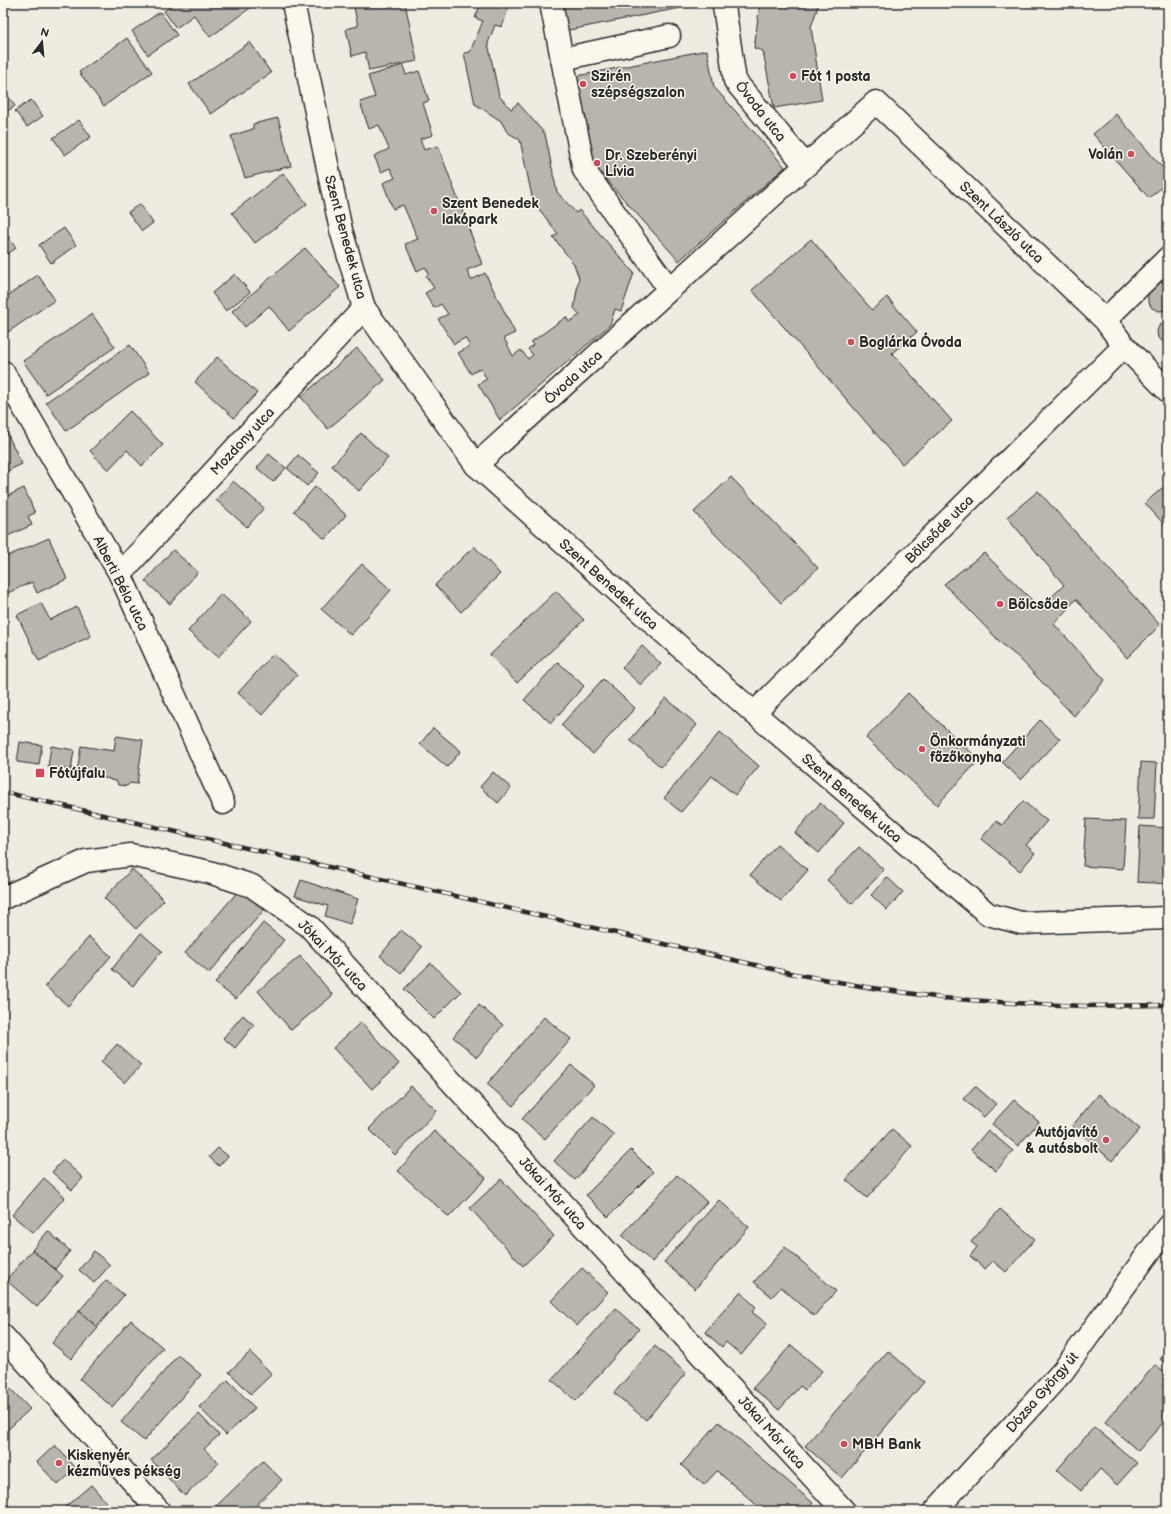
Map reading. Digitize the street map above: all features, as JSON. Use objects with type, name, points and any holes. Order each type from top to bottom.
[{"type":"street","name":"Szent Benedek utca","points":[[293,3],[341,230],[364,308],[476,465],[754,713],[988,914],[1021,923],[1168,918]]},
{"type":"street","points":[[551,3],[584,170],[669,289]]},
{"type":"street","name":"Óvoda utca","points":[[725,3],[724,6],[735,80],[805,166]]},
{"type":"street","points":[[562,59],[669,36]]},
{"type":"street","name":"Óvoda utca","points":[[476,465],[876,102]]},
{"type":"street","name":"Szent László utca","points":[[876,102],[1105,320],[1124,346],[1165,380]]},
{"type":"street","points":[[1105,320],[1168,258]]},
{"type":"street","name":"Mozdony utca","points":[[120,574],[364,308]]},
{"type":"street","name":"Bölcsőde utca","points":[[754,713],[1124,346]]},
{"type":"street","name":"Alberti Béla utca","points":[[3,372],[120,574],[223,803]]},
{"type":"street","name":"Jókai Mór utca","points":[[3,898],[86,861],[131,855],[209,872],[252,886],[309,926],[844,1511]]},
{"type":"street","name":"Dózsa György út","points":[[935,1511],[1063,1371],[1168,1226]]},
{"type":"street","points":[[3,1336],[159,1511]]},
{"type":"building","points":[[175,3],[257,3],[210,37],[194,15],[176,28],[164,11]]},
{"type":"building","points":[[353,3],[405,3],[417,61],[369,71],[365,52],[352,56],[346,29],[358,26]]},
{"type":"building","name":"Szent Benedek lakópark","points":[[481,3],[510,3],[502,27],[495,25],[488,43],[499,96],[511,109],[518,103],[545,134],[557,192],[576,213],[579,210],[634,273],[621,311],[615,309],[610,325],[500,420],[478,384],[487,379],[480,368],[471,374],[458,353],[470,346],[465,338],[454,344],[438,319],[448,314],[441,304],[434,308],[425,293],[434,288],[426,276],[429,273],[425,267],[417,271],[405,244],[418,239],[403,205],[393,209],[383,183],[395,178],[390,168],[381,172],[374,156],[389,149],[379,125],[369,129],[360,102],[375,97],[368,76],[403,65],[406,75],[419,71],[429,101],[423,103],[433,135],[420,139],[424,150],[438,146],[482,264],[467,270],[471,280],[485,273],[515,333],[504,338],[513,356],[521,350],[528,359],[533,355],[528,349],[533,345],[531,342],[566,317],[569,322],[580,315],[574,308],[579,278],[574,264],[553,237],[558,234],[533,201],[520,140],[507,132],[501,121],[475,104],[464,53],[470,52],[483,21],[475,18]]},
{"type":"building","points":[[559,3],[696,3],[695,5],[564,31]]},
{"type":"building","name":"Fót 1 posta","points":[[760,3],[819,3],[811,27],[822,100],[774,108],[763,51],[754,48]]},
{"type":"building","points":[[160,12],[177,35],[148,55],[132,31]]},
{"type":"building","points":[[127,38],[152,72],[104,106],[79,72]]},
{"type":"building","points":[[250,42],[271,73],[211,114],[189,84]]},
{"type":"building","points":[[707,50],[714,87],[785,167],[679,261],[595,167],[577,76]]},
{"type":"building","points":[[4,90],[15,106],[3,114],[3,91]]},
{"type":"building","points":[[31,100],[43,116],[27,127],[15,111]]},
{"type":"building","name":"Volán","points":[[1116,114],[1168,174],[1168,182],[1149,198],[1093,134]]},
{"type":"building","points":[[278,118],[291,166],[245,178],[231,136],[253,129],[253,124]]},
{"type":"building","points":[[79,120],[91,137],[65,155],[53,138]]},
{"type":"building","points":[[283,173],[307,204],[255,243],[232,213]]},
{"type":"building","points":[[140,204],[153,223],[142,231],[128,212]]},
{"type":"building","points":[[64,228],[76,245],[51,263],[39,245]]},
{"type":"building","points":[[3,229],[16,248],[3,257]]},
{"type":"building","name":"Boglárka Óvoda","points":[[811,239],[872,310],[887,297],[917,332],[892,353],[952,421],[902,464],[752,290]]},
{"type":"building","points":[[305,248],[340,287],[289,331],[269,306],[245,327],[232,311]]},
{"type":"building","points":[[235,274],[250,292],[226,311],[212,293]]},
{"type":"building","points":[[38,275],[55,300],[8,332],[3,324],[3,299]]},
{"type":"building","points":[[1165,282],[1168,284],[1168,310],[1159,311],[1152,308],[1148,301],[1148,294],[1151,287],[1157,283]]},
{"type":"building","points":[[92,314],[115,347],[46,394],[23,361]]},
{"type":"building","points":[[1164,321],[1168,322],[1168,342],[1164,342],[1158,338],[1157,331],[1159,326]]},
{"type":"building","points":[[130,345],[149,373],[66,431],[46,402]]},
{"type":"building","points":[[357,348],[385,380],[328,429],[301,397]]},
{"type":"building","points":[[217,357],[257,393],[234,418],[195,382]]},
{"type":"building","points":[[130,411],[163,445],[142,466],[127,450],[108,470],[90,451]]},
{"type":"building","points":[[5,429],[22,464],[3,473],[3,430]]},
{"type":"building","points":[[361,433],[388,458],[359,491],[332,466]]},
{"type":"building","points":[[269,454],[286,468],[273,482],[257,468]]},
{"type":"building","points":[[298,455],[319,473],[307,486],[287,468]]},
{"type":"building","points":[[731,477],[818,568],[781,603],[694,512]]},
{"type":"building","points":[[233,481],[264,508],[247,527],[216,500]]},
{"type":"building","points":[[1168,483],[1168,529],[1145,503]]},
{"type":"building","points":[[315,487],[346,515],[325,539],[294,511]]},
{"type":"building","points":[[24,488],[35,513],[28,516],[32,525],[3,538],[3,498]]},
{"type":"building","name":"Bölcsőde","points":[[1038,491],[1160,625],[1127,658],[1076,599],[1054,624],[1105,680],[1074,716],[1019,658],[1003,645],[944,584],[984,553],[1040,608],[1064,585],[1007,517]]},
{"type":"building","points":[[49,538],[67,579],[37,593],[32,582],[3,595],[3,558]]},
{"type":"building","points":[[474,546],[500,574],[461,612],[435,585]]},
{"type":"building","points":[[173,550],[198,572],[170,604],[145,581]]},
{"type":"building","points":[[362,564],[391,590],[351,635],[321,609]]},
{"type":"building","points":[[556,591],[584,620],[517,683],[490,655]]},
{"type":"building","points":[[221,594],[251,621],[218,657],[188,631]]},
{"type":"building","points":[[41,603],[50,620],[77,607],[91,636],[39,661],[17,615]]},
{"type":"building","points":[[642,646],[661,664],[641,685],[622,668]]},
{"type":"building","points":[[273,654],[297,675],[262,715],[238,693]]},
{"type":"building","points":[[558,662],[584,686],[551,723],[524,700]]},
{"type":"building","points":[[603,679],[635,708],[593,754],[561,725]]},
{"type":"building","name":"Önkormányzati főzőkonyha","points":[[908,693],[979,760],[937,805],[866,738]]},
{"type":"building","points":[[666,698],[697,725],[661,767],[630,740]]},
{"type":"building","points":[[1040,720],[1060,739],[1021,780],[1002,762]]},
{"type":"building","points":[[433,728],[461,751],[447,767],[420,744]]},
{"type":"building","points":[[720,732],[759,766],[735,795],[712,776],[681,812],[664,798]]},
{"type":"building","points":[[116,736],[143,740],[137,784],[130,783],[127,786],[118,785],[117,781],[77,773],[81,746],[114,751]]},
{"type":"building","points":[[20,742],[42,745],[39,765],[17,762]]},
{"type":"building","points":[[51,746],[74,750],[71,770],[48,767]]},
{"type":"building","points":[[1141,762],[1157,763],[1154,819],[1138,819]]},
{"type":"building","points":[[493,772],[511,788],[498,803],[480,787]]},
{"type":"building","points":[[1023,801],[1047,821],[1026,845],[1035,853],[1020,871],[981,839],[996,821],[1002,825]]},
{"type":"building","points":[[820,803],[844,823],[819,853],[795,833]]},
{"type":"building","points":[[1086,819],[1126,821],[1123,869],[1083,866]]},
{"type":"building","points":[[1140,826],[1168,828],[1168,884],[1137,882]]},
{"type":"building","points":[[777,844],[808,870],[781,901],[750,875]]},
{"type":"building","points":[[859,847],[884,870],[852,904],[827,880]]},
{"type":"building","points":[[132,869],[164,900],[136,929],[104,898]]},
{"type":"building","points":[[887,877],[903,892],[887,910],[871,895]]},
{"type":"building","points":[[301,880],[358,899],[350,924],[325,916],[328,906],[295,896]]},
{"type":"building","points":[[240,889],[264,910],[209,973],[185,953]]},
{"type":"building","points":[[263,923],[284,940],[236,999],[215,983]]},
{"type":"building","points":[[401,930],[422,947],[401,973],[380,956]]},
{"type":"building","points":[[141,933],[162,951],[133,986],[112,969]]},
{"type":"building","points":[[89,937],[111,956],[68,1006],[45,986]]},
{"type":"building","points":[[300,956],[333,995],[291,1030],[258,991]]},
{"type":"building","points":[[431,963],[461,992],[434,1019],[404,989]]},
{"type":"building","points":[[479,1005],[503,1025],[477,1057],[453,1037]]},
{"type":"building","points":[[243,1015],[254,1025],[235,1048],[223,1038]]},
{"type":"building","points":[[544,1017],[571,1039],[513,1106],[487,1084]]},
{"type":"building","points":[[361,1022],[399,1064],[372,1089],[333,1048]]},
{"type":"building","points":[[117,1044],[141,1065],[125,1083],[101,1062]]},
{"type":"building","points":[[571,1065],[594,1085],[545,1139],[522,1119]]},
{"type":"building","points":[[411,1086],[437,1111],[395,1155],[369,1129]]},
{"type":"building","points":[[975,1086],[996,1104],[984,1117],[963,1099]]},
{"type":"building","points":[[1099,1094],[1140,1129],[1112,1161],[1072,1126]]},
{"type":"building","points":[[1014,1100],[1039,1122],[1018,1146],[992,1124]]},
{"type":"building","points":[[593,1117],[614,1135],[575,1180],[554,1161]]},
{"type":"building","points":[[892,1129],[912,1146],[867,1198],[846,1180]]},
{"type":"building","points":[[988,1130],[1013,1151],[996,1171],[971,1150]]},
{"type":"building","points":[[434,1131],[486,1178],[449,1217],[398,1171]]},
{"type":"building","points":[[218,1148],[228,1156],[219,1166],[209,1157]]},
{"type":"building","points":[[631,1150],[653,1172],[608,1217],[586,1195]]},
{"type":"building","points":[[63,1160],[83,1178],[72,1190],[52,1172]]},
{"type":"building","points":[[677,1175],[707,1202],[652,1262],[622,1235]]},
{"type":"building","points":[[44,1178],[65,1197],[33,1233],[12,1215]]},
{"type":"building","points":[[501,1179],[554,1236],[523,1266],[470,1208]]},
{"type":"building","points":[[719,1200],[749,1227],[695,1289],[664,1262]]},
{"type":"building","points":[[1000,1209],[1035,1239],[1006,1272],[993,1261],[985,1269],[970,1256],[977,1247],[971,1242]]},
{"type":"building","points":[[48,1231],[70,1251],[55,1269],[32,1250]]},
{"type":"building","points":[[785,1247],[836,1291],[814,1316],[781,1287],[772,1297],[754,1282]]},
{"type":"building","points":[[32,1250],[63,1276],[37,1307],[6,1280]]},
{"type":"building","points":[[94,1251],[110,1265],[94,1283],[79,1270]]},
{"type":"building","points":[[582,1268],[608,1292],[577,1326],[551,1301]]},
{"type":"building","points":[[106,1280],[124,1295],[97,1327],[79,1311]]},
{"type":"building","points":[[740,1292],[756,1307],[752,1312],[767,1324],[741,1355],[726,1342],[722,1347],[705,1332]]},
{"type":"building","points":[[616,1308],[639,1329],[576,1401],[552,1380]]},
{"type":"building","points":[[79,1311],[98,1328],[71,1359],[52,1343]]},
{"type":"building","points":[[131,1320],[163,1348],[112,1407],[80,1379]]},
{"type":"building","points":[[791,1345],[822,1371],[805,1390],[800,1386],[779,1410],[753,1388]]},
{"type":"building","points":[[655,1346],[686,1373],[646,1420],[614,1393]]},
{"type":"building","points":[[1168,1350],[1168,1366],[1160,1359]]},
{"type":"building","points":[[888,1351],[924,1382],[842,1478],[805,1446]]},
{"type":"building","points":[[250,1352],[272,1374],[251,1394],[229,1372]]},
{"type":"building","points":[[178,1355],[201,1375],[144,1441],[121,1422]]},
{"type":"building","points":[[1155,1365],[1168,1376],[1168,1417],[1138,1451],[1105,1422]]},
{"type":"building","points":[[228,1380],[255,1408],[226,1435],[199,1407]]},
{"type":"building","points":[[6,1384],[30,1409],[3,1434],[3,1388]]},
{"type":"building","points":[[199,1414],[219,1435],[204,1449],[219,1463],[185,1496],[151,1460]]},
{"type":"building","points":[[719,1422],[813,1503],[806,1511],[756,1511],[759,1507],[717,1471],[704,1485],[681,1465]]},
{"type":"building","points":[[1094,1427],[1137,1463],[1117,1485],[1100,1469],[1081,1491],[1057,1470]]},
{"type":"building","points":[[55,1445],[76,1468],[58,1485],[37,1462]]},
{"type":"building","points":[[263,1461],[282,1480],[250,1511],[211,1511]]},
{"type":"building","points":[[91,1485],[114,1511],[66,1511],[64,1508]]},
{"type":"railway","points":[[3,792],[790,973],[866,987],[942,998],[1013,1003],[1084,1006],[1168,1005]]},
{"type":"place","name":"Fót 1 posta","points":[[793,76]]},
{"type":"place","name":"Szirén szépségszalon","points":[[583,84]]},
{"type":"place","name":"Volán","points":[[1131,154]]},
{"type":"place","name":"Dr. Szeberényi Lívia","points":[[597,163]]},
{"type":"place","name":"Szent Benedek lakópark","points":[[434,211]]},
{"type":"place","name":"Boglárka Óvoda","points":[[851,342]]},
{"type":"place","name":"Bölcsőde","points":[[1000,604]]},
{"type":"place","name":"Önkormányzati főzőkonyha","points":[[922,749]]},
{"type":"place","name":"Fótújfalu","points":[[40,773]]},
{"type":"place","name":"Autójavító & autósbolt","points":[[1106,1140]]},
{"type":"place","name":"MBH Bank","points":[[844,1444]]},
{"type":"place","name":"Kiskenyér kézműves pékség","points":[[59,1463]]}]
